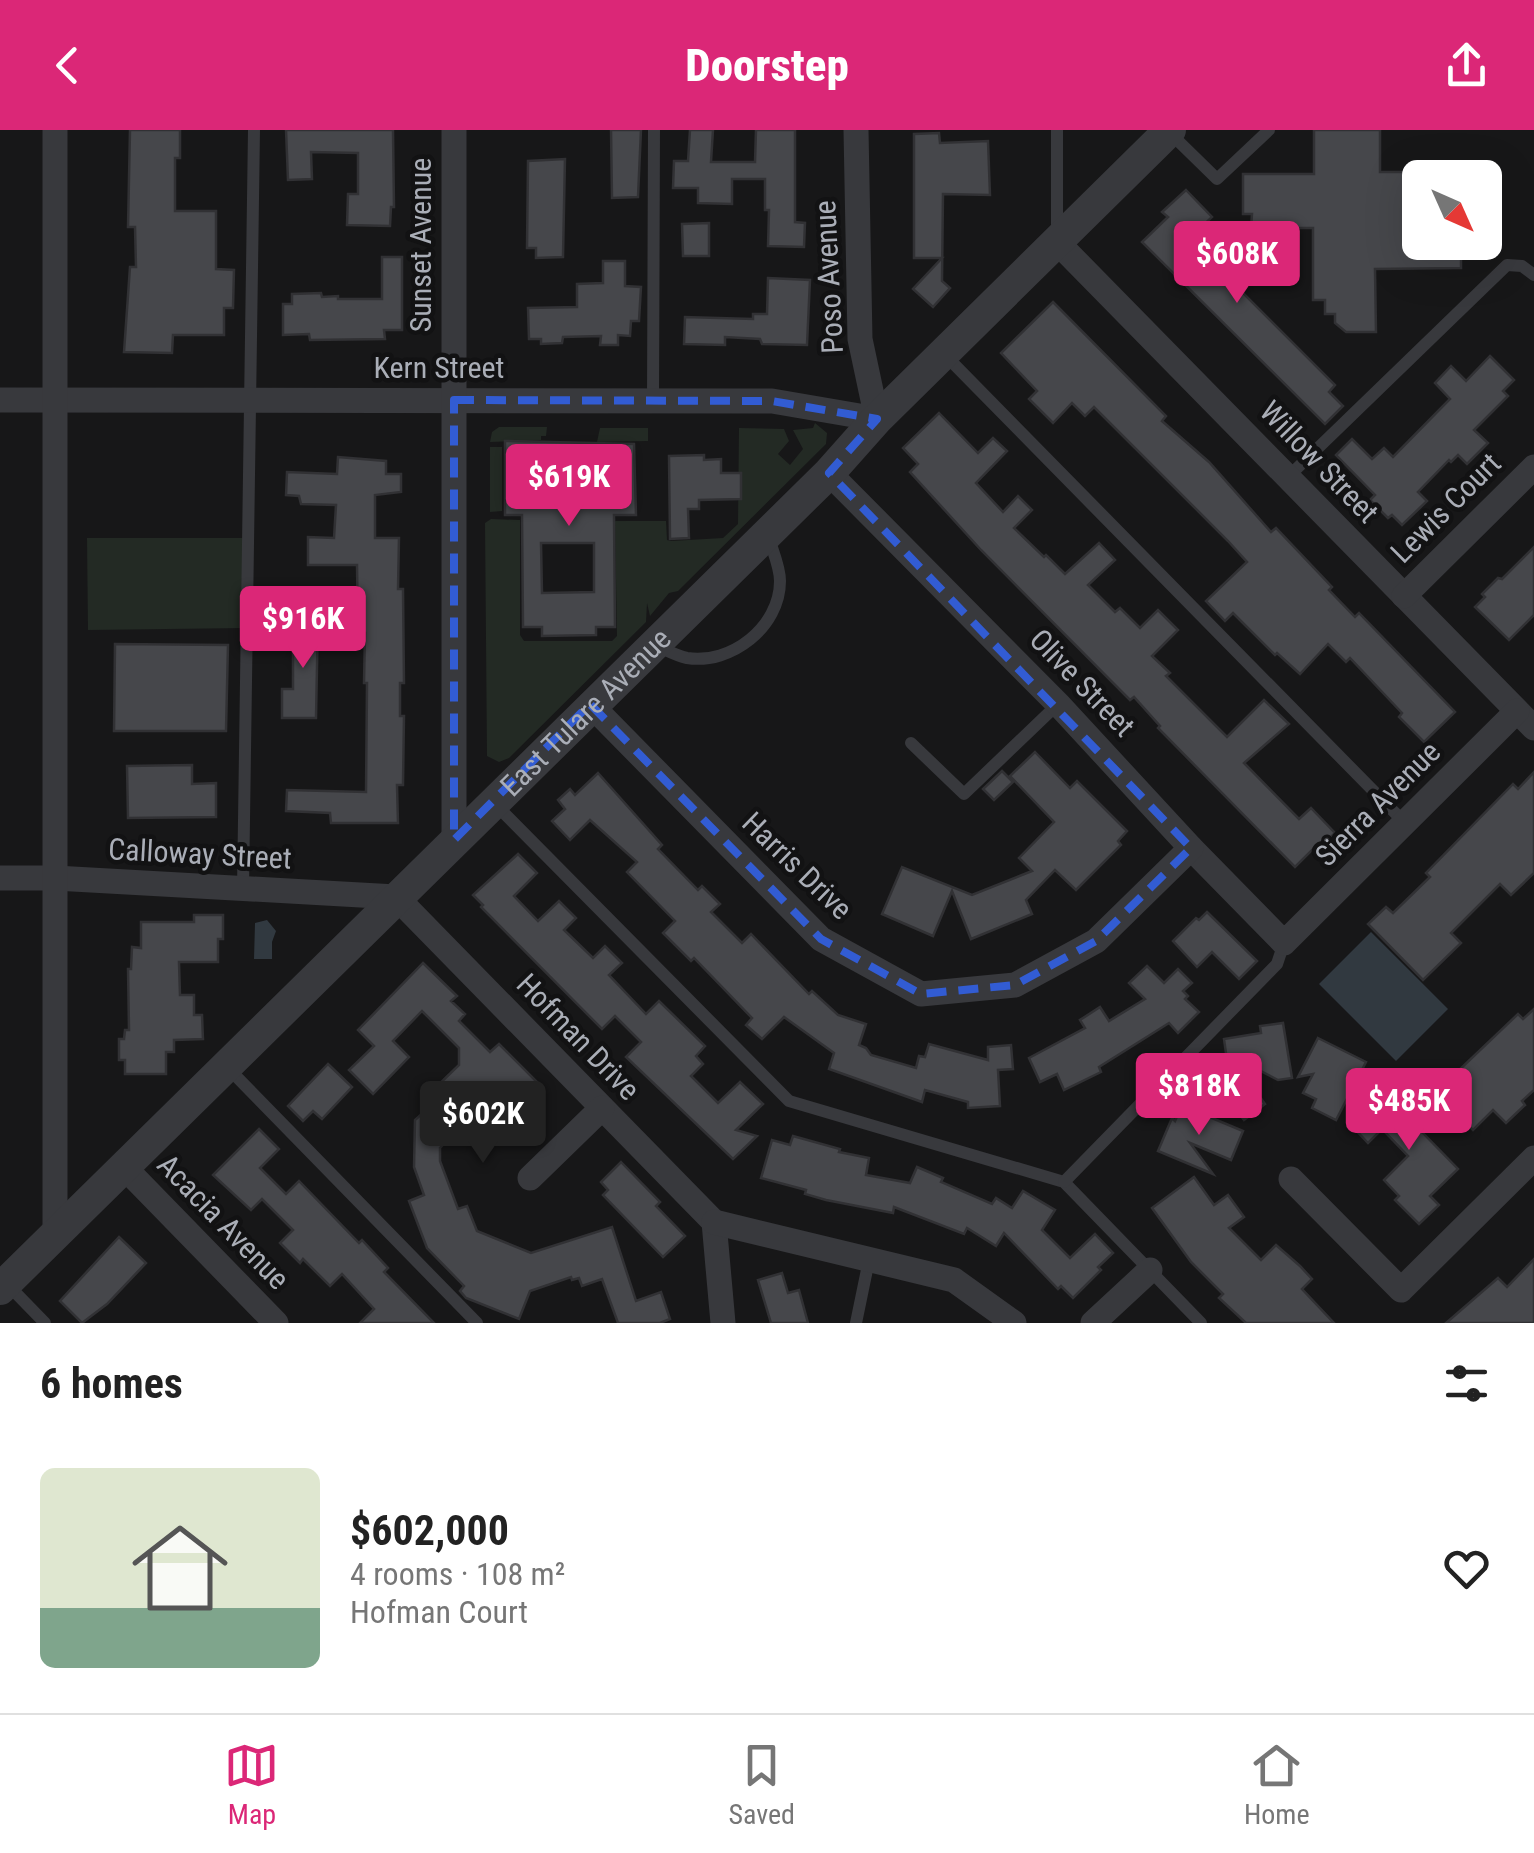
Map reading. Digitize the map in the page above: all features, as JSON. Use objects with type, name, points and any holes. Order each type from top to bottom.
[{"type":"street","points":[[55,130],[55,1235]]},
{"type":"street","name":"Sunset Avenue","points":[[454,130],[454,840]]},
{"type":"street","name":"Poso Avenue","points":[[856,130],[860,339],[877,419]]},
{"type":"street","name":"East Tulare Avenue","points":[[3,1286],[1169,131]]},
{"type":"street","name":"Willow Street","points":[[1057,242],[1527,716]]},
{"type":"street","name":"Kern Street","points":[[0,400],[772,401],[877,419]]},
{"type":"street","name":"Lewis Court","points":[[1404,596],[1534,467]]},
{"type":"street","name":"Olive Street","points":[[828,473],[1058,704],[1284,942]]},
{"type":"street","name":"Harris Drive","points":[[590,704],[821,940],[921,994],[1015,985],[1096,942],[1191,848]]},
{"type":"street","name":"Sierra Avenue","points":[[1284,942],[1405,823],[1527,716]]},
{"type":"street","name":"Calloway Street","points":[[0,878],[396,897]]},
{"type":"street","name":"Hofman Drive","points":[[396,897],[714,1222]]},
{"type":"street","points":[[530,1178],[602,1108]]},
{"type":"street","points":[[1291,1178],[1401,1290],[1534,1158]]},
{"type":"street","name":"Acacia Avenue","points":[[124,1167],[276,1323]]},
{"type":"street","points":[[723,1323],[714,1222],[954,1280],[1014,1323]]},
{"type":"street","points":[[1093,1323],[1150,1270]]},
{"type":"lane","points":[[243,889],[254,130]]},
{"type":"lane","points":[[653,401],[654,130]]},
{"type":"lane","points":[[1056,130],[1057,242]]},
{"type":"lane","points":[[1169,131],[1217,179],[1269,130]]},
{"type":"lane","points":[[1288,477],[1507,265],[1522,266],[1534,275]]},
{"type":"lane","points":[[943,353],[1405,823]]},
{"type":"lane","points":[[652,644],[686,658],[712,658],[753,636],[774,608],[779,592],[780,576],[767,533]]},
{"type":"lane","points":[[911,744],[964,794],[1058,704]]},
{"type":"lane","points":[[492,802],[789,1101],[1064,1182],[1202,1323]]},
{"type":"lane","points":[[1064,1182],[1276,964],[1284,942]]},
{"type":"lane","points":[[226,1066],[477,1323]]},
{"type":"lane","points":[[856,1323],[869,1260]]},
{"type":"lane","points":[[3,1286],[45,1323]]},
{"type":"highlighted area","points":[[454,400],[772,401],[877,419],[829,473],[1191,848],[1096,941],[1015,985],[921,994],[821,939],[590,704],[454,840]]},
{"type":"shaded area","points":[[815,423],[827,433],[826,444],[678,591],[669,593],[650,616],[647,603],[646,622],[509,758],[499,762],[487,756],[485,523],[491,519],[520,520],[520,635],[524,641],[612,641],[617,636],[615,521],[666,521],[667,540],[671,541],[723,538],[738,524],[739,428],[784,429],[789,441],[778,454],[790,465],[803,449],[793,430],[813,428]]},
{"type":"shaded area","points":[[499,427],[547,427],[541,440],[490,442],[492,432]]},
{"type":"shaded area","points":[[600,428],[648,428],[648,441],[597,442]]},
{"type":"shaded area","points":[[490,447],[502,447],[502,511],[490,512]]},
{"type":"shaded area","points":[[87,538],[245,538],[246,628],[88,630]]},
{"type":"shaded area","points":[[267,920],[276,931],[272,959],[254,959],[255,923]]},
{"type":"shaded area","points":[[1371,932],[1448,1009],[1396,1061],[1319,984]]},
{"type":"building","points":[[130,130],[180,130],[180,158],[175,158],[175,211],[216,211],[216,269],[234,270],[233,308],[224,308],[224,335],[173,335],[172,353],[124,352],[130,267],[136,267],[135,227],[128,227]]},
{"type":"building","points":[[286,130],[393,130],[394,207],[390,226],[347,225],[348,194],[358,194],[358,153],[311,152],[312,179],[288,180]]},
{"type":"building","points":[[611,130],[641,130],[638,197],[612,198]]},
{"type":"building","points":[[690,130],[713,130],[711,162],[755,162],[756,130],[795,130],[795,222],[805,223],[804,247],[768,246],[765,179],[732,179],[732,204],[698,203],[698,188],[673,188],[674,161],[688,161]]},
{"type":"building","points":[[1314,130],[1380,130],[1380,172],[1402,172],[1402,260],[1461,260],[1461,268],[1375,269],[1376,332],[1346,332],[1335,323],[1335,314],[1325,314],[1325,300],[1313,300],[1313,228],[1251,228],[1252,214],[1243,214],[1243,174],[1314,174]]},
{"type":"building","points":[[939,133],[940,143],[988,141],[990,195],[943,194],[942,281],[950,288],[933,307],[913,289],[942,258],[914,258],[914,134]]},
{"type":"building","points":[[565,159],[563,257],[536,258],[536,248],[527,248],[528,161]]},
{"type":"building","points":[[1186,190],[1212,217],[1189,239],[1335,385],[1329,392],[1343,406],[1325,424],[1142,242],[1168,217],[1162,212]]},
{"type":"building","points":[[709,223],[709,256],[683,256],[682,224]]},
{"type":"building","points":[[382,257],[402,257],[402,330],[384,330],[385,339],[310,340],[309,334],[283,335],[283,304],[292,304],[292,294],[382,299]]},
{"type":"building","points":[[603,261],[625,261],[625,286],[641,287],[639,321],[631,321],[630,336],[618,335],[618,345],[600,345],[601,336],[563,337],[562,343],[541,344],[541,339],[529,339],[528,308],[577,307],[577,284],[603,283]]},
{"type":"building","points":[[768,278],[810,280],[807,345],[762,344],[760,339],[725,337],[725,345],[684,344],[685,317],[753,319],[753,314],[767,314]]},
{"type":"building","points":[[1053,302],[1166,416],[1162,421],[1209,462],[1271,532],[1276,528],[1355,617],[1359,613],[1455,712],[1424,742],[1350,658],[1346,662],[1328,644],[1300,674],[1233,613],[1225,621],[1206,601],[1247,562],[1094,407],[1085,416],[1072,403],[1053,423],[1029,399],[1037,391],[1001,353]]},
{"type":"building","points":[[1490,356],[1514,380],[1503,391],[1508,396],[1474,430],[1488,443],[1467,464],[1458,455],[1449,460],[1418,492],[1427,501],[1402,525],[1392,515],[1388,518],[1370,500],[1375,495],[1336,455],[1352,439],[1372,459],[1384,448],[1393,457],[1450,399],[1435,383],[1451,366],[1466,381]]},
{"type":"building","points":[[939,413],[978,453],[993,438],[1007,451],[976,483],[1003,512],[1018,496],[1032,510],[1014,528],[1044,557],[1065,574],[1099,543],[1115,560],[1088,585],[1115,612],[1120,608],[1140,628],[1158,610],[1178,630],[1152,656],[1170,673],[1166,676],[1227,737],[1264,700],[1289,724],[1244,763],[1299,819],[1311,808],[1335,833],[1320,848],[1318,844],[1295,867],[1158,728],[1134,697],[1130,700],[981,550],[910,472],[918,464],[903,448]]},
{"type":"building","points":[[505,441],[634,444],[636,515],[614,515],[615,627],[596,627],[596,635],[542,636],[542,627],[523,627],[522,515],[505,515]],"holes":[[[541,543],[594,543],[594,592],[542,593]]]},
{"type":"building","points":[[704,455],[704,460],[721,459],[721,473],[741,473],[741,499],[699,500],[699,509],[688,509],[689,538],[670,539],[669,456]]},
{"type":"building","points":[[338,457],[386,461],[386,474],[401,474],[401,492],[375,495],[375,538],[399,538],[398,589],[403,589],[403,785],[397,785],[398,823],[331,823],[330,813],[286,811],[287,790],[366,792],[367,683],[365,633],[358,633],[357,565],[308,565],[308,537],[334,538],[336,505],[301,504],[299,496],[286,495],[287,472],[337,474]]},
{"type":"building","points":[[1534,547],[1534,615],[1509,640],[1475,607],[1485,597],[1482,594]]},
{"type":"building","points":[[293,616],[318,617],[316,718],[282,718],[282,689],[293,689]]},
{"type":"building","points":[[115,644],[228,645],[226,731],[114,731]]},
{"type":"building","points":[[1035,752],[1070,788],[1077,781],[1127,831],[1118,841],[1121,845],[1076,890],[1055,870],[1026,900],[1032,914],[971,939],[952,891],[933,936],[882,914],[902,867],[972,895],[1032,871],[1019,858],[1054,822],[1010,776]]},
{"type":"building","points":[[192,765],[192,784],[216,783],[216,817],[128,818],[127,766]]},
{"type":"building","points":[[1002,771],[1013,782],[994,800],[983,789]]},
{"type":"building","points":[[1534,772],[1534,873],[1511,895],[1500,884],[1451,933],[1461,943],[1423,980],[1368,924],[1386,907],[1393,913],[1430,877],[1426,873],[1513,784],[1518,789]]},
{"type":"building","points":[[598,773],[662,845],[658,849],[698,890],[702,886],[720,904],[711,912],[742,943],[751,934],[809,994],[812,991],[838,1015],[866,1024],[859,1045],[871,1055],[916,1068],[919,1056],[925,1057],[929,1044],[988,1060],[988,1047],[1011,1045],[1013,1069],[998,1070],[1000,1106],[968,1108],[968,1102],[925,1090],[922,1102],[829,1069],[834,1053],[784,1017],[762,1039],[746,1025],[752,1018],[694,958],[691,961],[663,933],[675,921],[627,872],[637,862],[590,820],[570,840],[552,821],[565,809],[558,800],[570,789],[575,795]]},
{"type":"building","points":[[518,854],[537,873],[514,896],[538,921],[559,901],[576,918],[564,930],[593,958],[605,946],[622,963],[609,975],[646,1014],[659,1001],[705,1046],[696,1056],[703,1064],[691,1076],[718,1103],[740,1082],[763,1104],[736,1130],[757,1136],[733,1159],[626,1057],[641,1042],[615,1016],[602,1029],[481,907],[473,895]]},
{"type":"building","points":[[1207,912],[1257,961],[1239,979],[1212,952],[1197,967],[1173,941]]},
{"type":"building","points":[[194,915],[223,915],[218,962],[179,962],[180,995],[194,995],[194,1015],[202,1015],[203,1039],[174,1040],[174,1052],[166,1052],[166,1074],[125,1074],[125,1060],[119,1060],[119,1039],[124,1039],[125,1030],[129,1030],[128,969],[132,947],[141,948],[141,922],[194,922]]},
{"type":"building","points":[[423,963],[457,996],[451,1001],[465,1014],[459,1021],[490,1052],[499,1044],[537,1082],[493,1118],[479,1103],[454,1127],[456,1131],[440,1148],[440,1161],[458,1209],[467,1206],[477,1231],[531,1253],[612,1227],[636,1301],[661,1292],[670,1319],[660,1323],[618,1323],[602,1279],[582,1286],[579,1278],[571,1277],[530,1291],[519,1319],[466,1298],[460,1291],[464,1286],[427,1248],[409,1201],[424,1195],[414,1167],[415,1120],[440,1097],[433,1090],[459,1065],[459,1048],[422,1011],[393,1041],[409,1057],[373,1094],[349,1070],[374,1046],[358,1030]]},
{"type":"building","points":[[1147,966],[1164,983],[1178,969],[1192,983],[1183,991],[1188,996],[1185,999],[1199,1012],[1178,1033],[1169,1023],[1099,1067],[1101,1072],[1064,1090],[1057,1074],[1040,1082],[1029,1058],[1085,1028],[1080,1020],[1100,1007],[1109,1021],[1145,999],[1129,983]]},
{"type":"building","points":[[1534,1009],[1534,1090],[1506,1123],[1493,1110],[1473,1130],[1436,1092],[1518,1014],[1523,1019]]},
{"type":"building","points":[[1283,1023],[1292,1078],[1278,1080],[1230,1055],[1265,1104],[1244,1120],[1221,1089],[1230,1082],[1224,1039],[1261,1033],[1260,1026]]},
{"type":"building","points":[[1318,1038],[1366,1062],[1336,1120],[1312,1108],[1316,1099],[1303,1093],[1313,1074],[1298,1077]]},
{"type":"building","points":[[328,1064],[352,1087],[322,1119],[313,1111],[303,1121],[288,1106]]},
{"type":"building","points":[[1399,1087],[1430,1119],[1420,1130],[1458,1169],[1430,1196],[1439,1205],[1419,1224],[1395,1200],[1399,1196],[1384,1180],[1408,1156],[1382,1129],[1368,1143],[1353,1127]]},
{"type":"building","points":[[1188,1108],[1243,1131],[1231,1160],[1190,1143],[1213,1174],[1158,1151],[1172,1118],[1175,1121],[1179,1112],[1184,1115]]},
{"type":"building","points":[[259,1129],[279,1149],[260,1168],[286,1194],[299,1181],[359,1243],[362,1240],[388,1268],[384,1272],[434,1323],[360,1323],[374,1309],[342,1274],[330,1286],[303,1259],[300,1263],[280,1243],[293,1230],[262,1199],[251,1210],[213,1175]]},
{"type":"building","points":[[793,1136],[869,1158],[866,1175],[910,1183],[917,1167],[943,1178],[941,1182],[992,1204],[996,1198],[1012,1208],[1023,1191],[1055,1210],[1042,1230],[1070,1258],[1095,1234],[1113,1253],[1073,1298],[1061,1286],[1058,1289],[1004,1233],[996,1246],[967,1228],[964,1234],[894,1207],[893,1213],[826,1200],[805,1194],[806,1190],[761,1178],[772,1140],[790,1145]]},
{"type":"building","points":[[621,1162],[660,1202],[656,1206],[685,1236],[663,1257],[603,1195],[608,1190],[601,1182]]},
{"type":"building","points":[[1194,1177],[1214,1205],[1228,1195],[1244,1217],[1229,1228],[1261,1260],[1276,1245],[1300,1266],[1312,1279],[1302,1289],[1334,1323],[1246,1323],[1219,1298],[1223,1294],[1191,1262],[1152,1208]]},
{"type":"building","points":[[119,1237],[146,1263],[107,1304],[82,1323],[60,1301]]},
{"type":"building","points":[[1534,1259],[1534,1323],[1446,1323],[1498,1278],[1507,1287]]},
{"type":"building","points":[[782,1273],[788,1293],[799,1290],[808,1323],[771,1323],[758,1280]]}]
